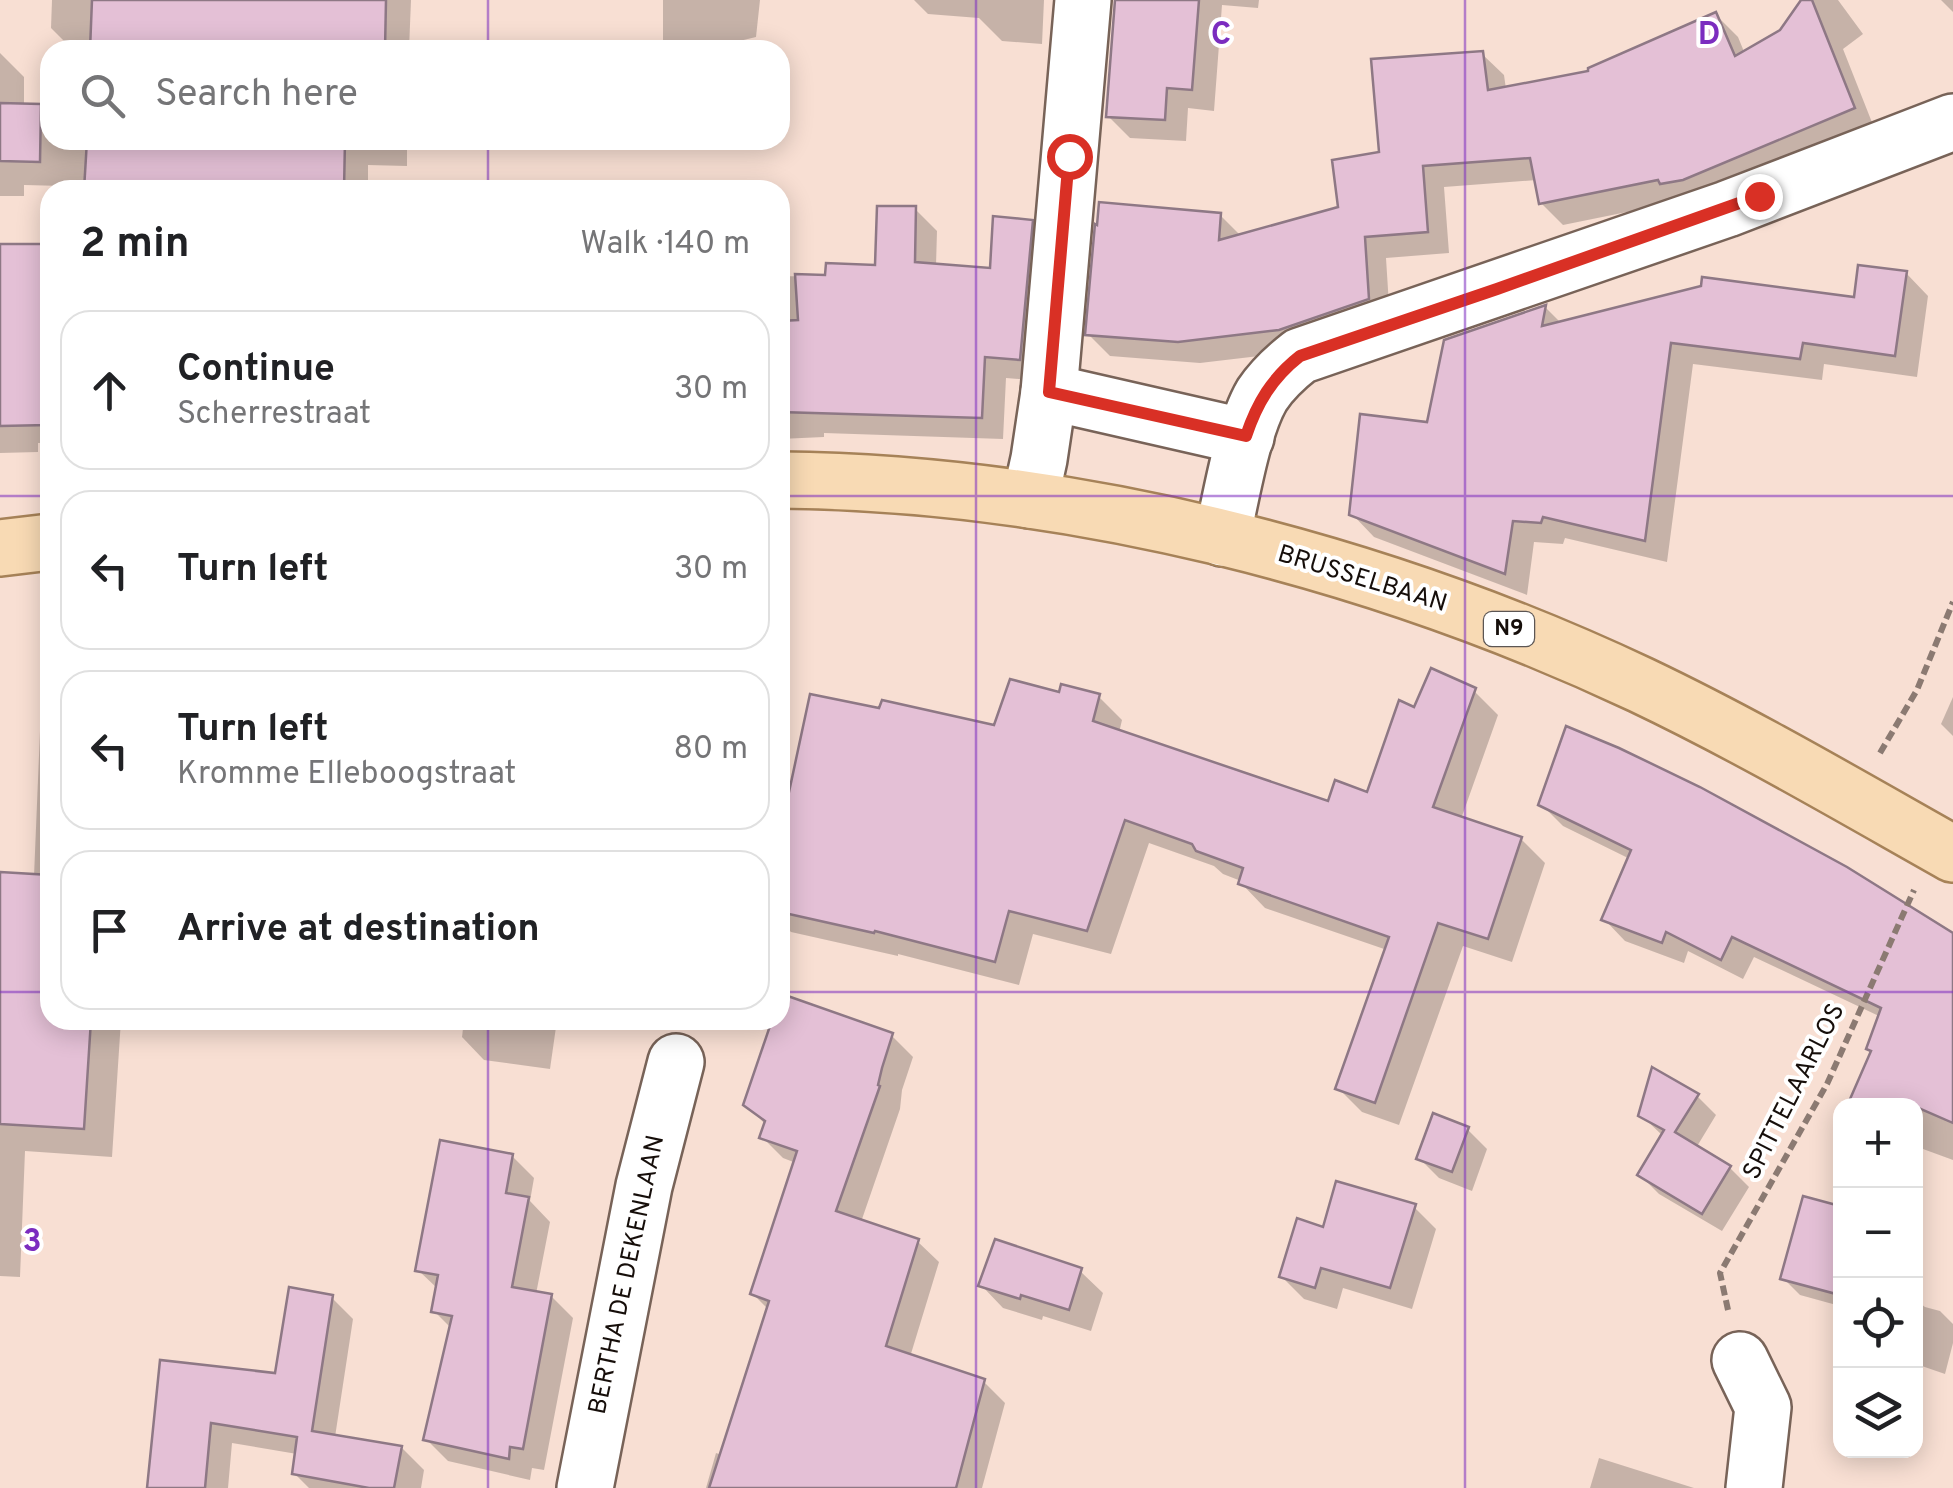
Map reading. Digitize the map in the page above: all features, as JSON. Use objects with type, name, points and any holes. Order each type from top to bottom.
[{"type":"main road","name":"BRUSSELBAAN","points":[[790,480],[922,486],[1030,500],[1222,538],[1376,583],[1552,646],[1704,716],[1944,848]]},
{"type":"main road","points":[[0,548],[40,543]]},
{"type":"street","points":[[1030,500],[1049,392],[1082,0]]},
{"type":"street","points":[[1222,538],[1246,436],[1263,394],[1300,356],[1727,209],[1953,122]]},
{"type":"street","points":[[1049,392],[1246,436]]},
{"type":"street","name":"BERTHA DE DEKENLAAN","points":[[584,1488],[644,1186],[676,1062]]},
{"type":"street","points":[[1740,1360],[1763,1408],[1754,1488]]},
{"type":"path","points":[[1856,798],[1917,690],[1953,602]]},
{"type":"path","name":"SPITTELAARLOS","points":[[1740,1360],[1720,1273],[1828,1084],[1944,848]]},
{"type":"building","points":[[92,0],[386,0],[385,40],[90,40]]},
{"type":"building","points":[[1115,0],[1199,0],[1192,90],[1167,88],[1165,120],[1106,117]]},
{"type":"building","points":[[1801,0],[1812,0],[1855,108],[1683,180],[1660,184],[1658,180],[1539,204],[1530,158],[1423,166],[1428,232],[1365,237],[1369,299],[1279,330],[1178,342],[1085,335],[1099,202],[1221,213],[1219,240],[1338,207],[1332,160],[1379,152],[1371,59],[1483,51],[1488,90],[1588,71],[1716,12],[1735,56],[1780,30]]},
{"type":"building","points":[[0,103],[40,104],[40,162],[0,161]]},
{"type":"building","points":[[86,150],[345,150],[344,180],[85,180]]},
{"type":"building","points":[[877,206],[916,206],[915,262],[990,268],[993,216],[1033,220],[1020,360],[985,357],[982,418],[790,412],[790,320],[798,320],[795,274],[825,275],[826,263],[875,265]]},
{"type":"building","points":[[0,244],[40,244],[40,425],[0,426]]},
{"type":"building","points":[[1858,265],[1907,271],[1895,356],[1803,343],[1800,359],[1671,343],[1645,541],[1543,517],[1541,523],[1513,521],[1505,574],[1349,515],[1360,414],[1427,422],[1444,340],[1546,305],[1542,326],[1701,286],[1702,277],[1854,297]]},
{"type":"building","points":[[1431,668],[1476,688],[1433,807],[1522,837],[1488,939],[1438,923],[1375,1103],[1335,1089],[1389,937],[1238,884],[1243,868],[1196,851],[1192,844],[1125,820],[1087,931],[1009,911],[995,962],[790,914],[790,787],[810,694],[879,708],[882,700],[994,725],[1010,679],[1059,692],[1061,684],[1100,694],[1093,721],[1328,801],[1335,780],[1367,792],[1399,700],[1414,707]]},
{"type":"building","points":[[1566,726],[1700,787],[1847,867],[1953,933],[1953,1123],[1923,1110],[1923,1098],[1850,1098],[1871,1051],[1866,1049],[1881,1008],[1732,937],[1721,960],[1666,932],[1662,943],[1601,920],[1631,850],[1538,805]]},
{"type":"building","points":[[0,872],[40,874],[40,1030],[90,1030],[84,1129],[0,1124]]},
{"type":"building","points":[[790,997],[893,1033],[880,1086],[836,1211],[919,1239],[886,1346],[985,1379],[956,1488],[709,1488],[769,1301],[750,1294],[797,1151],[759,1138],[765,1121],[743,1105],[769,1030],[790,1030]]},
{"type":"building","points":[[1652,1067],[1699,1094],[1675,1132],[1731,1166],[1702,1214],[1637,1175],[1664,1130],[1638,1116]]},
{"type":"building","points":[[1433,1113],[1469,1127],[1452,1172],[1416,1159]]},
{"type":"building","points":[[440,1140],[513,1154],[506,1193],[529,1197],[512,1287],[552,1294],[523,1449],[510,1447],[509,1459],[423,1440],[452,1316],[431,1312],[438,1275],[415,1271]]},
{"type":"building","points":[[1336,1181],[1416,1204],[1390,1288],[1321,1268],[1315,1288],[1279,1277],[1297,1218],[1323,1227]]},
{"type":"building","points":[[1803,1196],[1833,1204],[1833,1293],[1780,1279]]},
{"type":"building","points":[[995,1239],[1082,1268],[1069,1310],[978,1286]]},
{"type":"building","points":[[289,1287],[333,1295],[312,1431],[402,1446],[394,1488],[369,1488],[292,1474],[297,1437],[211,1423],[205,1488],[147,1488],[160,1360],[275,1373]]},
{"type":"route","points":[[1069,156],[1049,392],[1246,436],[1263,394],[1300,356],[1759,196]]}]
